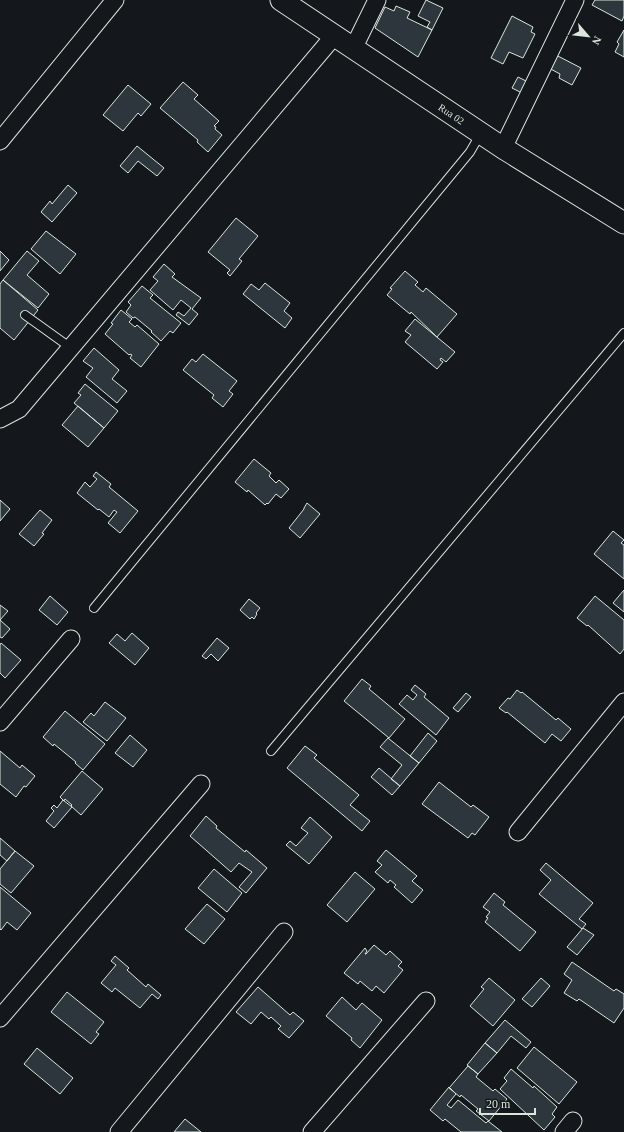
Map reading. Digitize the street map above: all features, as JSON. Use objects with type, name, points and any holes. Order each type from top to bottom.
[{"type":"street","points":[[0,142],[115,0]]},
{"type":"street","name":"Rua 02","points":[[281,0],[503,148],[624,223]]},
{"type":"street","points":[[353,49],[377,0]]},
{"type":"street","points":[[503,148],[575,0]]},
{"type":"street","points":[[0,420],[19,409],[334,36]]},
{"type":"street","points":[[0,722],[71,639]]},
{"type":"street","points":[[518,832],[624,702]]},
{"type":"street","points":[[0,1018],[201,784]]},
{"type":"street","points":[[119,1132],[284,932]]},
{"type":"street","points":[[312,1132],[426,1001]]},
{"type":"lane","points":[[94,608],[470,152],[481,133]]},
{"type":"lane","points":[[25,315],[71,348]]},
{"type":"lane","points":[[271,751],[624,333]]},
{"type":"building","points":[[426,0],[443,8],[432,30],[427,27],[430,22],[418,16]]},
{"type":"building","points":[[595,0],[624,0],[624,16],[622,21],[592,5]]},
{"type":"building","points":[[396,6],[410,12],[407,18],[432,30],[418,57],[375,28],[385,7],[394,11]]},
{"type":"building","points":[[512,16],[533,27],[531,32],[535,34],[523,58],[509,52],[503,64],[491,58]]},
{"type":"building","points":[[624,30],[624,57],[615,52],[619,44],[617,42]]},
{"type":"building","points":[[554,54],[581,68],[572,85],[559,78],[560,74],[547,67]]},
{"type":"building","points":[[518,77],[528,82],[522,93],[512,88]]},
{"type":"building","points":[[183,82],[198,95],[194,99],[219,121],[214,126],[216,127],[215,129],[222,135],[208,152],[197,142],[198,140],[160,108]]},
{"type":"building","points":[[128,85],[151,104],[141,116],[138,113],[123,131],[103,115]]},
{"type":"building","points":[[137,146],[164,168],[157,176],[138,161],[128,173],[120,166]]},
{"type":"building","points":[[68,185],[77,193],[52,222],[41,212],[50,201],[52,204]]},
{"type":"building","points":[[236,218],[258,236],[239,259],[242,261],[230,276],[227,273],[230,270],[208,252]]},
{"type":"building","points":[[46,231],[76,254],[60,274],[31,249]]},
{"type":"building","points":[[0,251],[9,260],[0,271]]},
{"type":"building","points":[[27,251],[39,261],[27,275],[49,294],[38,308],[3,280]]},
{"type":"building","points":[[164,264],[175,274],[172,277],[201,298],[192,309],[198,314],[189,325],[176,315],[178,312],[184,316],[191,308],[181,300],[173,310],[150,290],[158,281],[153,277]]},
{"type":"building","points":[[405,271],[418,282],[415,285],[423,292],[426,288],[457,314],[437,337],[411,312],[410,314],[387,295],[392,289],[390,288]]},
{"type":"building","points":[[3,280],[38,310],[14,340],[0,328],[0,284]]},
{"type":"building","points":[[265,283],[290,303],[284,311],[292,318],[285,328],[243,294],[251,284],[259,290]]},
{"type":"building","points":[[142,286],[153,295],[150,298],[181,323],[173,333],[170,331],[161,341],[151,332],[152,331],[135,317],[133,318],[126,312],[131,305],[128,302]]},
{"type":"building","points":[[121,310],[132,319],[129,322],[135,327],[137,325],[159,344],[141,367],[130,358],[132,355],[129,355],[105,334]]},
{"type":"building","points":[[415,319],[455,352],[446,362],[441,358],[440,360],[443,362],[437,369],[405,342],[411,335],[405,331]]},
{"type":"building","points":[[94,348],[119,370],[112,379],[127,391],[117,403],[86,377],[93,368],[83,361]]},
{"type":"building","points":[[203,354],[237,381],[229,391],[233,394],[223,407],[212,398],[214,395],[183,370],[192,359],[196,362]]},
{"type":"building","points":[[85,384],[118,411],[104,428],[74,403],[81,395],[78,393]]},
{"type":"building","points":[[78,406],[104,428],[88,447],[62,425]]},
{"type":"building","points":[[254,459],[271,473],[269,476],[276,483],[279,480],[289,489],[281,498],[276,494],[268,504],[267,503],[265,505],[248,490],[247,492],[235,482]]},
{"type":"building","points":[[96,472],[111,484],[109,487],[138,511],[120,533],[108,523],[117,512],[114,510],[109,517],[77,493],[85,482],[90,487],[97,479],[93,476]]},
{"type":"building","points":[[0,500],[10,509],[0,521]]},
{"type":"building","points":[[307,503],[320,514],[300,538],[289,528]]},
{"type":"building","points":[[40,510],[52,520],[42,533],[44,534],[34,546],[19,534]]},
{"type":"building","points":[[613,531],[624,540],[621,543],[624,545],[624,579],[594,554]]},
{"type":"building","points":[[624,590],[624,612],[613,603]]},
{"type":"building","points":[[50,596],[68,612],[57,625],[39,610]]},
{"type":"building","points":[[595,596],[624,620],[624,649],[620,654],[588,625],[587,626],[577,618]]},
{"type":"building","points":[[249,599],[260,608],[254,619],[252,617],[250,619],[240,610]]},
{"type":"building","points":[[0,605],[8,611],[0,620]]},
{"type":"building","points":[[0,620],[10,629],[2,638],[0,637]]},
{"type":"building","points":[[132,633],[149,648],[135,665],[109,643],[117,634],[125,641]]},
{"type":"building","points":[[217,638],[229,648],[218,661],[211,654],[206,659],[202,656]]},
{"type":"building","points":[[1,643],[21,660],[5,678],[0,673]]},
{"type":"building","points":[[362,679],[371,686],[369,689],[405,719],[389,738],[344,701]]},
{"type":"building","points":[[415,685],[426,694],[424,697],[449,718],[436,735],[399,704],[407,695],[413,700],[417,695],[411,690]]},
{"type":"building","points":[[517,690],[521,693],[522,692],[556,720],[558,718],[571,729],[561,741],[552,734],[545,743],[507,712],[506,713],[499,708],[508,698],[510,699]]},
{"type":"building","points":[[466,693],[471,697],[458,712],[453,708]]},
{"type":"building","points":[[105,702],[126,718],[107,741],[83,722],[91,713],[94,716]]},
{"type":"building","points":[[65,711],[105,744],[83,770],[75,763],[76,762],[43,737]]},
{"type":"building","points":[[428,733],[437,741],[419,763],[410,756]]},
{"type":"building","points":[[130,735],[147,750],[133,767],[115,753]]},
{"type":"building","points":[[388,738],[419,763],[400,786],[391,779],[402,765],[380,747]]},
{"type":"building","points":[[305,746],[317,755],[314,758],[359,795],[350,805],[370,821],[362,831],[287,768]]},
{"type":"building","points":[[0,751],[20,768],[22,765],[35,776],[26,787],[24,786],[16,797],[0,784]]},
{"type":"building","points":[[379,768],[400,786],[392,795],[371,777]]},
{"type":"building","points":[[82,771],[103,789],[81,815],[65,799],[64,801],[60,797]]},
{"type":"building","points":[[439,782],[471,807],[473,805],[489,817],[475,835],[472,833],[468,838],[422,804]]},
{"type":"building","points":[[63,800],[72,807],[54,828],[46,821],[54,811],[51,808],[54,805],[57,808]]},
{"type":"building","points":[[206,816],[217,826],[216,828],[245,852],[246,850],[267,868],[246,893],[239,887],[252,872],[239,863],[231,872],[190,836]]},
{"type":"building","points":[[310,817],[332,837],[309,864],[286,845],[290,841],[296,846],[308,833],[301,828]]},
{"type":"building","points":[[0,838],[15,851],[7,861],[0,855]]},
{"type":"building","points":[[386,850],[417,876],[412,881],[423,890],[412,903],[394,887],[396,885],[390,880],[388,883],[375,872],[382,865],[377,861]]},
{"type":"building","points":[[15,851],[34,866],[11,893],[0,884],[0,869]]},
{"type":"building","points":[[546,863],[593,903],[579,919],[586,924],[582,929],[539,894],[551,880],[540,870]]},
{"type":"building","points":[[214,869],[242,893],[227,912],[198,888]]},
{"type":"building","points":[[355,872],[375,889],[347,922],[327,905]]},
{"type":"building","points":[[0,887],[31,913],[17,930],[7,922],[1,930],[0,929]]},
{"type":"building","points":[[494,893],[505,902],[503,905],[536,932],[520,951],[485,922],[488,918],[486,917],[490,912],[483,907]]},
{"type":"building","points":[[207,904],[225,919],[204,944],[185,929]]},
{"type":"building","points":[[583,928],[594,935],[577,955],[567,947]]},
{"type":"building","points":[[374,945],[386,955],[390,951],[402,962],[398,966],[403,970],[384,993],[376,986],[372,991],[360,981],[358,984],[344,973],[365,948],[367,951],[366,954]]},
{"type":"building","points":[[115,956],[129,968],[127,970],[146,987],[148,984],[161,995],[158,999],[152,994],[140,1008],[115,988],[112,992],[101,983],[116,965],[111,961]]},
{"type":"building","points":[[572,962],[614,991],[616,989],[624,994],[624,1008],[614,1023],[579,999],[577,1001],[564,993],[572,980],[564,974]]},
{"type":"building","points":[[489,978],[515,1000],[493,1026],[470,1006],[484,989],[481,987]]},
{"type":"building","points":[[541,978],[550,986],[532,1007],[522,999]]},
{"type":"building","points":[[258,987],[290,1015],[293,1012],[304,1021],[289,1038],[278,1029],[281,1026],[271,1017],[269,1019],[261,1012],[251,1024],[236,1012]]},
{"type":"building","points":[[67,992],[104,1022],[96,1032],[99,1034],[91,1044],[51,1012]]},
{"type":"building","points":[[342,997],[356,1010],[362,1003],[382,1020],[360,1048],[351,1040],[352,1038],[326,1016]]},
{"type":"building","points":[[505,1020],[531,1042],[526,1048],[511,1036],[497,1053],[485,1043]]},
{"type":"building","points":[[485,1043],[497,1053],[478,1074],[467,1065]]},
{"type":"building","points":[[534,1047],[577,1082],[559,1104],[517,1068]]},
{"type":"building","points":[[37,1048],[73,1078],[60,1094],[24,1064]]},
{"type":"building","points":[[468,1066],[478,1074],[476,1077],[493,1091],[495,1089],[507,1099],[489,1121],[476,1111],[478,1109],[461,1095],[460,1097],[449,1088]]},
{"type":"building","points":[[511,1069],[533,1088],[534,1086],[557,1107],[552,1114],[555,1117],[544,1130],[500,1089],[507,1081],[504,1078]]},
{"type":"building","points":[[449,1087],[456,1094],[447,1105],[451,1108],[458,1100],[486,1123],[488,1121],[502,1132],[461,1132],[445,1119],[443,1121],[430,1110]]},
{"type":"building","points":[[185,1119],[201,1132],[174,1132]]}]
